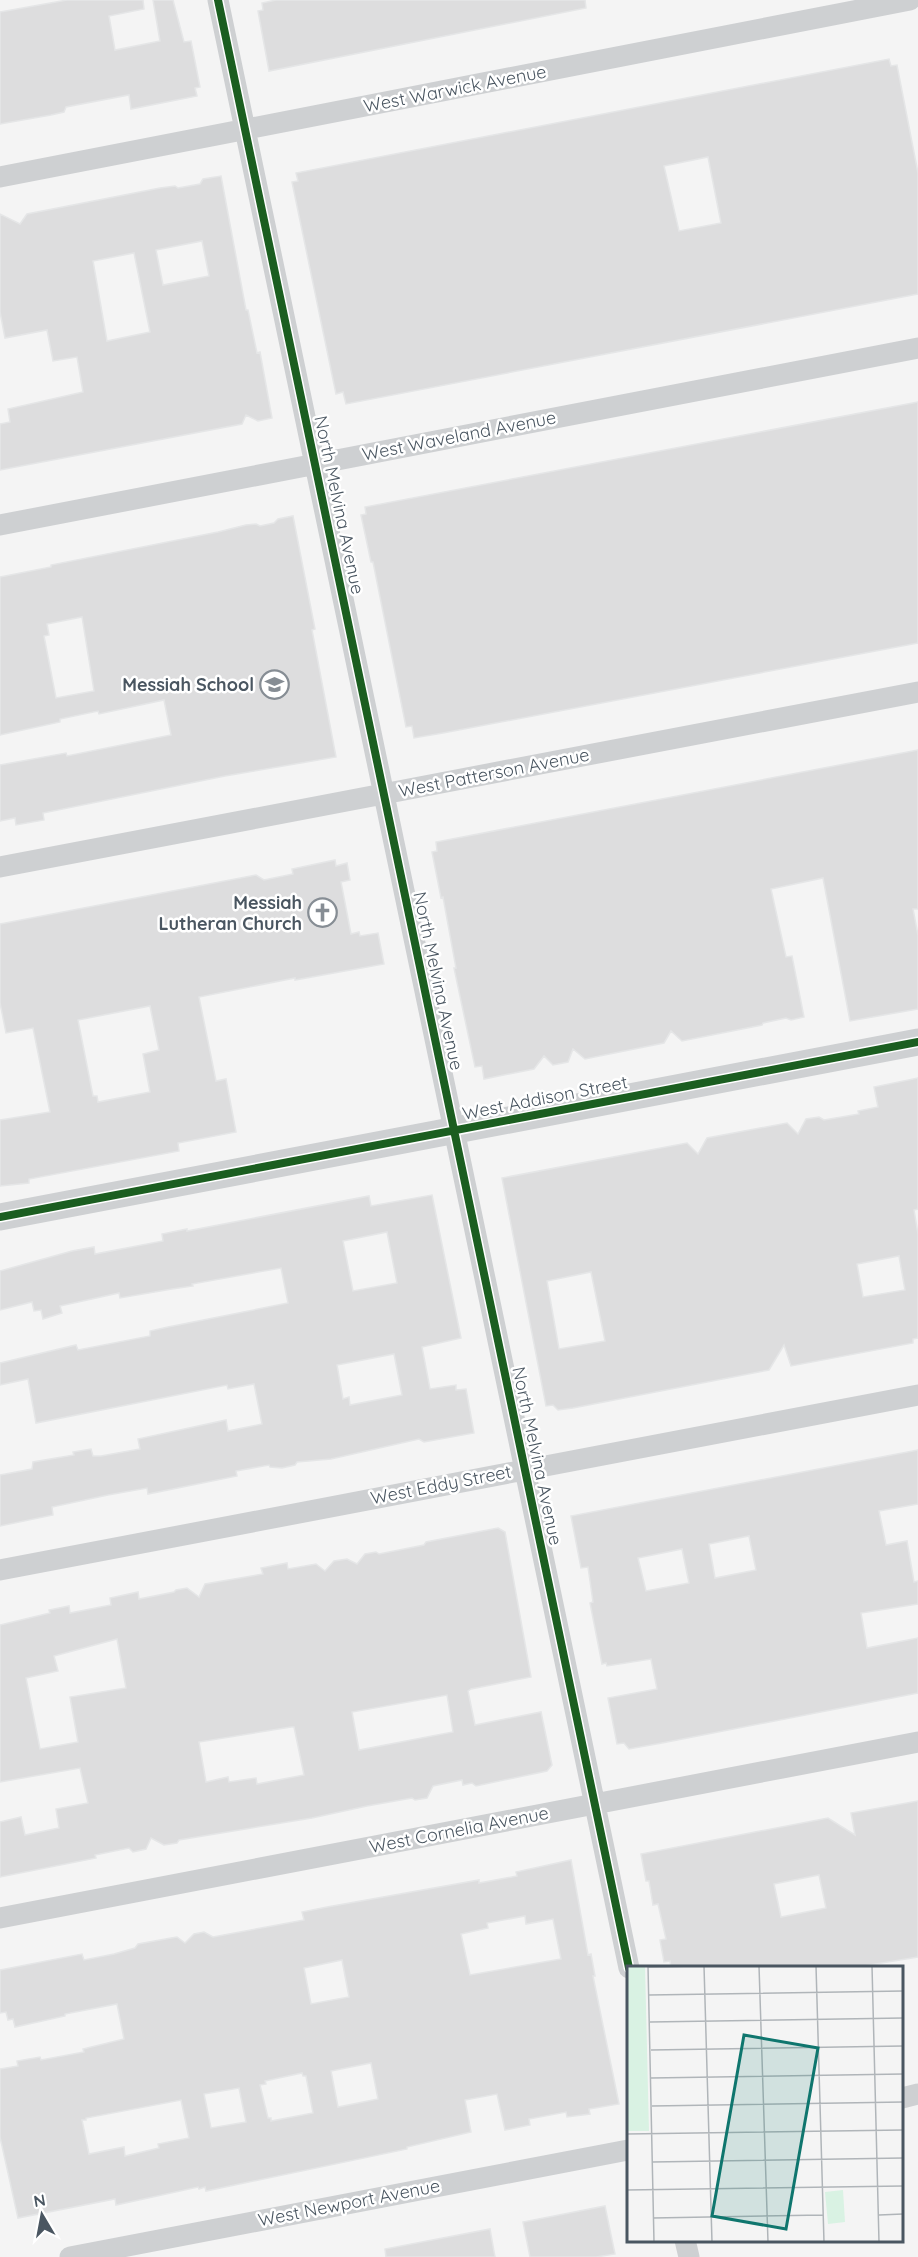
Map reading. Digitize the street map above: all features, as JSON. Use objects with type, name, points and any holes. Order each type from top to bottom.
[{"type":"street","name":"North Melvina Avenue","points":[[218,0],[629,1966]]},
{"type":"street","name":"West Warwick Avenue","points":[[0,177],[910,0]]},
{"type":"street","name":"West Waveland Avenue","points":[[0,525],[918,348]]},
{"type":"street","name":"West Patterson Avenue","points":[[0,867],[918,692]]},
{"type":"street","name":"West Addison Street","points":[[0,1217],[918,1042]]},
{"type":"street","name":"West Eddy Street","points":[[0,1570],[918,1395]]},
{"type":"street","name":"West Cornelia Avenue","points":[[0,1918],[918,1742]]},
{"type":"street","points":[[903,2098],[918,2094]]},
{"type":"street","name":"West Newport Avenue","points":[[70,2257],[627,2150]]},
{"type":"street","points":[[686,2242],[689,2257]]},
{"type":"building","points":[[67,0],[143,0],[144,9],[109,16],[115,50],[160,41],[153,0],[173,0],[184,42],[191,41],[200,87],[195,88],[197,96],[131,109],[129,95],[66,107],[64,112],[51,115],[0,124],[0,12]]},
{"type":"building","points":[[276,0],[585,0],[586,8],[269,71],[258,11],[263,10],[262,3]]},
{"type":"building","points":[[889,59],[891,66],[897,65],[918,173],[918,294],[346,404],[343,392],[336,394],[292,182],[298,181],[296,173]],"holes":[[[708,157],[721,223],[679,231],[664,166]]]},
{"type":"building","points":[[221,176],[246,310],[248,310],[257,353],[260,352],[272,418],[258,421],[246,415],[242,424],[0,470],[0,424],[10,422],[8,409],[83,392],[77,357],[53,361],[47,330],[5,338],[0,312],[0,214],[20,224],[27,214],[160,188],[200,184],[203,179]],"holes":[[[202,241],[209,276],[163,285],[156,250]],[[134,253],[150,332],[107,341],[93,261]]]},
{"type":"building","points":[[918,402],[918,643],[414,738],[412,726],[406,727],[373,562],[371,562],[361,515],[366,514],[365,507]]},
{"type":"building","points":[[293,516],[315,629],[312,630],[336,757],[225,776],[43,813],[44,820],[16,825],[15,818],[0,821],[0,765],[66,753],[67,756],[171,735],[164,700],[99,714],[98,711],[60,719],[60,722],[0,735],[0,577],[246,525],[260,526],[274,523],[278,519]],"holes":[[[82,617],[94,691],[56,698],[44,636],[49,635],[47,624]]]},
{"type":"building","points":[[918,750],[918,909],[913,909],[918,935],[918,1009],[850,1021],[823,878],[771,889],[786,957],[792,956],[804,1017],[791,1020],[786,1018],[682,1041],[671,1031],[664,1043],[585,1059],[573,1049],[568,1062],[553,1065],[544,1056],[534,1069],[484,1079],[482,1066],[475,1067],[454,968],[456,968],[443,897],[441,898],[432,852],[437,851],[436,842]]},
{"type":"building","points":[[335,860],[336,866],[347,863],[350,880],[341,882],[351,934],[359,932],[360,936],[378,933],[384,964],[295,980],[295,978],[199,997],[216,1081],[226,1079],[236,1132],[178,1143],[179,1151],[29,1179],[29,1183],[0,1186],[0,1120],[50,1112],[33,1028],[6,1033],[0,1003],[0,924],[256,875],[264,880],[293,874],[292,869]],"holes":[[[150,1006],[159,1050],[143,1054],[150,1092],[98,1102],[97,1096],[93,1096],[78,1020]]]},
{"type":"building","points":[[918,1078],[918,1209],[914,1210],[918,1234],[918,1338],[913,1339],[913,1343],[791,1366],[784,1345],[769,1370],[573,1408],[558,1410],[553,1405],[546,1406],[502,1178],[687,1143],[698,1154],[707,1138],[787,1123],[798,1134],[806,1119],[819,1117],[824,1120],[859,1114],[858,1111],[878,1107],[874,1087]],"holes":[[[899,1256],[905,1290],[863,1297],[857,1264]],[[591,1272],[605,1341],[559,1349],[547,1281]]]},
{"type":"building","points":[[432,1195],[461,1338],[422,1347],[430,1389],[456,1385],[456,1390],[466,1389],[474,1433],[424,1442],[419,1439],[331,1459],[297,1462],[295,1465],[282,1468],[269,1465],[236,1471],[237,1476],[148,1494],[147,1488],[108,1495],[52,1507],[53,1515],[0,1526],[0,1475],[32,1469],[33,1462],[74,1455],[73,1452],[91,1449],[93,1456],[101,1456],[140,1449],[138,1439],[226,1420],[228,1431],[262,1424],[254,1384],[228,1389],[227,1385],[36,1423],[28,1379],[0,1385],[0,1363],[76,1345],[78,1350],[150,1336],[150,1331],[288,1303],[281,1268],[120,1298],[119,1293],[60,1306],[62,1313],[43,1319],[41,1310],[34,1311],[32,1302],[0,1310],[0,1271],[72,1251],[94,1247],[95,1254],[163,1241],[162,1234],[369,1196],[371,1206]],"holes":[[[387,1232],[397,1283],[353,1291],[343,1241]],[[394,1354],[402,1395],[350,1405],[349,1397],[343,1399],[337,1365]]]},
{"type":"building","points":[[918,1450],[918,1504],[879,1511],[886,1545],[907,1541],[914,1582],[918,1581],[918,1604],[861,1613],[867,1648],[918,1638],[918,1693],[629,1749],[624,1743],[617,1744],[608,1698],[657,1689],[651,1659],[607,1666],[606,1663],[602,1664],[590,1603],[593,1602],[588,1567],[581,1568],[571,1516]],"holes":[[[749,1536],[756,1570],[715,1578],[709,1544]],[[682,1549],[689,1583],[646,1591],[638,1558]]]},
{"type":"building","points":[[498,1528],[505,1532],[531,1677],[468,1691],[475,1725],[541,1712],[552,1765],[547,1771],[476,1786],[472,1783],[463,1785],[462,1780],[433,1786],[427,1798],[415,1800],[412,1798],[367,1806],[312,1818],[179,1840],[177,1843],[164,1845],[151,1838],[146,1849],[133,1852],[129,1848],[95,1855],[96,1858],[0,1877],[0,1822],[21,1817],[25,1835],[59,1828],[56,1809],[88,1803],[80,1768],[0,1782],[0,1625],[69,1606],[70,1613],[111,1605],[110,1598],[138,1592],[139,1599],[187,1588],[199,1597],[205,1584],[263,1574],[261,1568],[287,1563],[288,1569],[316,1564],[325,1571],[334,1561],[347,1559],[357,1564],[365,1554],[376,1552],[379,1554],[424,1545],[426,1542]],"holes":[[[117,1639],[126,1688],[70,1697],[78,1742],[40,1749],[26,1678],[58,1671],[54,1656]],[[447,1695],[453,1732],[359,1750],[352,1712]],[[294,1727],[304,1775],[257,1784],[256,1778],[229,1782],[228,1777],[206,1782],[199,1742]]]},
{"type":"building","points":[[918,1801],[918,1957],[864,1966],[671,1966],[670,1961],[664,1962],[660,1940],[666,1939],[658,1904],[653,1905],[641,1854],[828,1818],[855,1835],[851,1813]],"holes":[[[819,1875],[826,1908],[781,1917],[774,1884]]]},
{"type":"building","points":[[571,1860],[619,2104],[589,2109],[590,2114],[567,2117],[566,2112],[529,2119],[530,2125],[505,2130],[497,2094],[465,2100],[471,2132],[407,2147],[407,2149],[206,2191],[205,2187],[199,2189],[198,2187],[116,2205],[115,2199],[18,2218],[0,2137],[0,2069],[18,2066],[17,2061],[40,2057],[41,2060],[84,2052],[83,2049],[124,2039],[117,2004],[15,2027],[13,2019],[8,2020],[6,2012],[0,2013],[0,1970],[82,1954],[84,1960],[135,1948],[138,1944],[177,1937],[185,1943],[194,1934],[204,1932],[213,1937],[304,1920],[302,1912],[479,1880],[479,1883],[517,1876],[516,1872]],"holes":[[[525,1916],[526,1924],[553,1919],[561,1959],[470,1975],[461,1934],[488,1928],[487,1923]],[[342,1960],[349,1997],[311,2004],[304,1968]],[[371,2063],[378,2099],[338,2107],[331,2071]],[[302,2073],[306,2076],[313,2113],[271,2121],[271,2118],[268,2118],[260,2085],[266,2084],[265,2081]],[[239,2088],[246,2122],[211,2128],[204,2094]],[[181,2100],[189,2138],[158,2144],[159,2148],[125,2156],[124,2147],[89,2154],[82,2120],[86,2118]]]},
{"type":"building","points":[[605,2206],[615,2254],[596,2257],[530,2257],[523,2222]]},
{"type":"building","points":[[490,2229],[495,2257],[386,2257],[385,2249]]},
{"type":"cycle path","points":[[218,0],[629,1966]]},
{"type":"cycle path","points":[[0,1217],[918,1042]]},
{"type":"place","name":"Messiah School","points":[[275,685]]},
{"type":"place","name":"Messiah Lutheran Church","points":[[323,913]]}]
